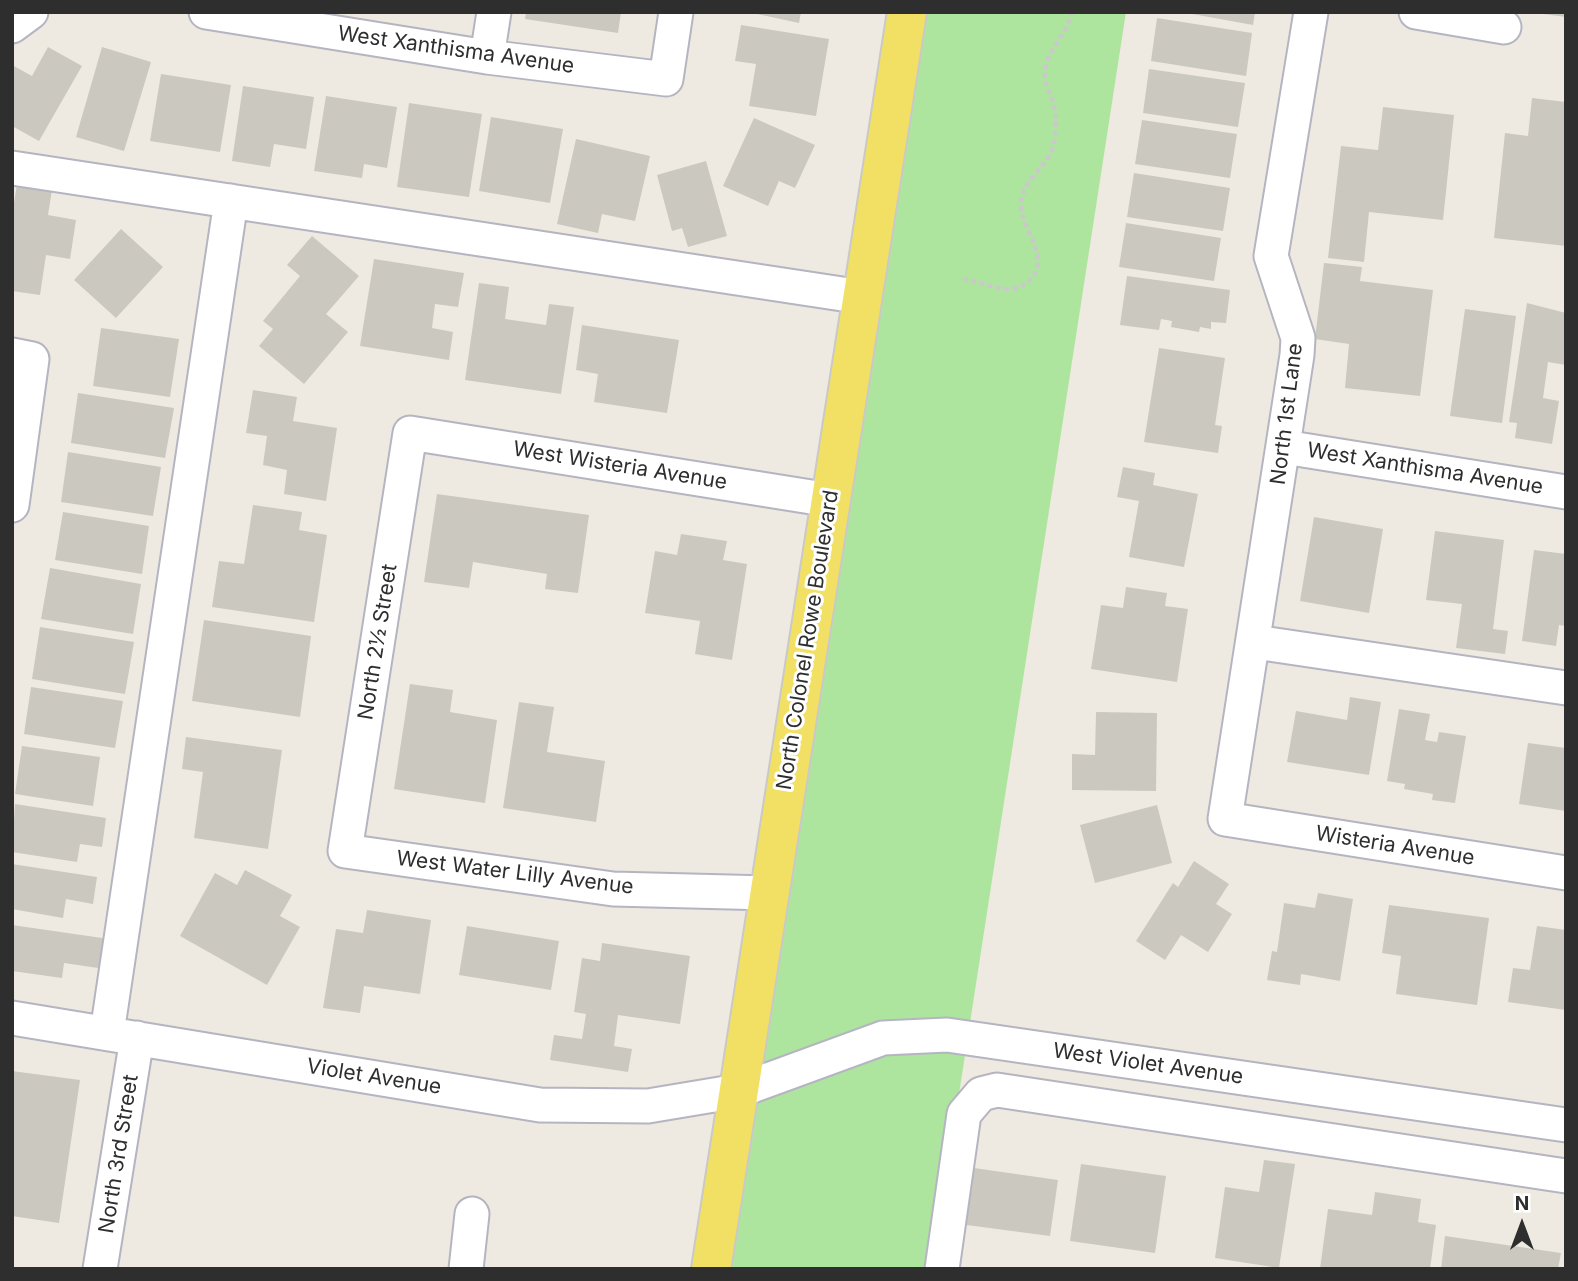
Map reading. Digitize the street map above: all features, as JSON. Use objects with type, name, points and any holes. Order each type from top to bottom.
[{"type":"main road","name":"North Colonel Rowe Boulevard","points":[[711,1269],[907,12]]},
{"type":"street","points":[[12,26],[31,12]]},
{"type":"street","name":"West Xanthisma Avenue","points":[[206,12],[487,57],[666,79],[676,12]]},
{"type":"street","points":[[487,57],[494,12]]},
{"type":"street","name":"North 1st Lane","points":[[1225,819],[1255,642],[1298,338],[1271,256],[1311,12]]},
{"type":"street","points":[[1416,12],[1504,27]]},
{"type":"street","points":[[12,167],[862,297]]},
{"type":"street","name":"North 3rd Street","points":[[100,1269],[122,1036],[231,201]]},
{"type":"street","points":[[12,505],[22,357]]},
{"type":"street","name":"West Wisteria Avenue","points":[[410,433],[830,500]]},
{"type":"street","name":"North 2½ Street","points":[[345,851],[410,433]]},
{"type":"street","name":"West Xanthisma Avenue","points":[[1284,447],[1566,492]]},
{"type":"street","points":[[1255,642],[1566,688]]},
{"type":"street","name":"Wisteria Avenue","points":[[1225,819],[1566,873]]},
{"type":"street","name":"West Water Lilly Avenue","points":[[345,851],[612,890],[769,893]]},
{"type":"street","name":"Violet Avenue","points":[[12,1018],[540,1105],[648,1106],[738,1091]]},
{"type":"street","name":"West Violet Avenue","points":[[738,1091],[883,1038],[947,1035],[1566,1125]]},
{"type":"street","points":[[942,1269],[964,1114],[981,1094],[997,1090],[1566,1176]]},
{"type":"street","points":[[466,1269],[472,1214]]},
{"type":"path","points":[[962,279],[1002,288],[1018,288],[1031,278],[1035,270],[1038,253],[1021,212],[1021,194],[1051,152],[1055,115],[1045,74],[1050,55],[1072,12]]},
{"type":"green space","points":[[914,12],[1126,12],[932,1269],[718,1269]]},
{"type":"building","points":[[526,12],[621,12],[618,33],[525,19]]},
{"type":"building","points":[[748,12],[801,12],[799,23]]},
{"type":"building","points":[[1181,12],[1255,12],[1253,25]]},
{"type":"building","points":[[1566,12],[1566,17],[1543,14]]},
{"type":"building","points":[[1157,18],[1252,33],[1246,76],[1151,61]]},
{"type":"building","points":[[741,25],[829,39],[816,116],[749,106],[756,64],[735,61]]},
{"type":"building","points":[[48,47],[82,66],[39,141],[12,126],[12,65],[32,76]]},
{"type":"building","points":[[102,47],[151,62],[124,151],[76,137]]},
{"type":"building","points":[[1149,69],[1245,83],[1238,127],[1143,113]]},
{"type":"building","points":[[161,74],[231,85],[220,152],[150,141]]},
{"type":"building","points":[[243,86],[314,97],[306,149],[274,144],[270,167],[232,161]]},
{"type":"building","points":[[326,96],[397,107],[387,168],[364,164],[362,178],[314,171]]},
{"type":"building","points":[[1532,98],[1566,102],[1566,246],[1494,238],[1505,133],[1528,136]]},
{"type":"building","points":[[409,103],[482,114],[469,197],[397,187]]},
{"type":"building","points":[[1383,107],[1454,115],[1443,220],[1369,212],[1364,262],[1328,258],[1341,146],[1378,150]]},
{"type":"building","points":[[491,117],[563,129],[550,203],[479,191]]},
{"type":"building","points":[[754,118],[815,145],[795,188],[779,181],[768,206],[723,186]]},
{"type":"building","points":[[1142,120],[1237,134],[1230,178],[1135,164]]},
{"type":"building","points":[[576,139],[650,156],[635,221],[602,214],[598,233],[557,224]]},
{"type":"building","points":[[706,161],[727,236],[688,247],[682,228],[672,231],[657,175]]},
{"type":"building","points":[[1134,173],[1230,188],[1223,231],[1127,217]]},
{"type":"building","points":[[17,184],[52,190],[48,215],[76,220],[70,259],[46,255],[40,295],[12,291],[12,215]]},
{"type":"building","points":[[1126,223],[1221,238],[1214,281],[1119,267]]},
{"type":"building","points":[[121,229],[163,267],[116,318],[74,280]]},
{"type":"building","points":[[312,236],[359,276],[326,314],[348,332],[304,384],[259,346],[273,329],[263,321],[300,276],[287,265]]},
{"type":"building","points":[[374,259],[464,273],[458,307],[435,304],[432,328],[453,332],[449,360],[360,346]]},
{"type":"building","points":[[1324,263],[1362,267],[1360,281],[1433,290],[1420,396],[1345,388],[1349,344],[1315,339]]},
{"type":"building","points":[[1127,276],[1230,290],[1226,323],[1211,322],[1211,329],[1200,327],[1199,332],[1171,327],[1172,321],[1161,319],[1159,330],[1120,325]]},
{"type":"building","points":[[479,283],[509,287],[505,319],[546,325],[549,304],[574,307],[561,394],[465,380]]},
{"type":"building","points":[[1527,303],[1566,313],[1566,365],[1548,362],[1543,398],[1559,401],[1552,444],[1515,438],[1517,423],[1509,422]]},
{"type":"building","points":[[1465,309],[1516,316],[1502,423],[1450,416]]},
{"type":"building","points":[[582,325],[679,340],[667,413],[594,402],[598,374],[576,370]]},
{"type":"building","points":[[101,328],[179,339],[170,397],[93,386]]},
{"type":"building","points":[[1159,348],[1225,358],[1215,425],[1222,426],[1218,453],[1144,442]]},
{"type":"building","points":[[253,390],[297,397],[293,421],[337,428],[326,501],[284,494],[287,470],[263,465],[267,436],[246,433]]},
{"type":"building","points":[[78,393],[174,408],[165,458],[71,443]]},
{"type":"building","points":[[68,452],[161,467],[153,516],[61,502]]},
{"type":"building","points":[[1123,467],[1155,473],[1153,485],[1198,494],[1184,567],[1129,557],[1139,501],[1117,497]]},
{"type":"building","points":[[437,494],[589,515],[578,593],[545,589],[547,574],[473,562],[469,588],[424,582]]},
{"type":"building","points":[[253,505],[302,512],[299,530],[327,535],[314,622],[212,607],[219,561],[244,564]]},
{"type":"building","points":[[63,512],[149,526],[142,574],[55,560]]},
{"type":"building","points":[[1314,517],[1383,529],[1369,613],[1300,601]]},
{"type":"building","points":[[1435,531],[1504,540],[1493,629],[1508,631],[1505,654],[1456,648],[1462,604],[1426,600]]},
{"type":"building","points":[[681,534],[727,541],[723,560],[747,564],[732,660],[695,654],[700,621],[645,613],[655,551],[677,555]]},
{"type":"building","points":[[1534,550],[1566,554],[1566,626],[1559,625],[1556,646],[1522,641]]},
{"type":"building","points":[[50,568],[141,584],[133,634],[41,619]]},
{"type":"building","points":[[1126,587],[1167,593],[1165,606],[1188,609],[1177,682],[1091,669],[1101,605],[1123,608]]},
{"type":"building","points":[[204,620],[311,636],[300,717],[192,701]]},
{"type":"building","points":[[40,627],[134,642],[125,694],[32,679]]},
{"type":"building","points":[[410,684],[453,690],[450,712],[497,720],[485,803],[394,789]]},
{"type":"building","points":[[31,687],[123,701],[115,748],[24,734]]},
{"type":"building","points":[[1350,697],[1381,702],[1369,775],[1287,762],[1296,711],[1347,720]]},
{"type":"building","points":[[519,702],[554,707],[547,752],[605,761],[596,822],[503,808]]},
{"type":"building","points":[[1399,709],[1430,714],[1425,740],[1437,742],[1439,732],[1466,736],[1455,803],[1432,800],[1433,794],[1404,789],[1405,784],[1387,781]]},
{"type":"building","points":[[1096,712],[1157,713],[1156,791],[1072,790],[1072,754],[1095,755]]},
{"type":"building","points":[[186,737],[282,750],[268,849],[194,838],[203,772],[182,769]]},
{"type":"building","points":[[1528,743],[1566,748],[1566,811],[1519,804]]},
{"type":"building","points":[[22,746],[100,757],[93,806],[15,794]]},
{"type":"building","points":[[15,804],[106,818],[102,847],[80,844],[77,862],[12,852]]},
{"type":"building","points":[[1157,805],[1172,863],[1095,883],[1080,825]]},
{"type":"building","points":[[1194,861],[1229,884],[1216,904],[1232,914],[1208,952],[1181,935],[1165,960],[1136,941],[1173,883],[1178,887]]},
{"type":"building","points":[[12,864],[97,877],[93,904],[66,899],[63,918],[12,909]]},
{"type":"building","points":[[245,870],[292,895],[280,916],[300,927],[267,985],[180,936],[215,873],[237,885]]},
{"type":"building","points":[[1318,893],[1353,899],[1340,981],[1301,974],[1300,985],[1267,980],[1272,951],[1277,952],[1284,903],[1315,908]]},
{"type":"building","points":[[1389,905],[1489,918],[1477,1005],[1396,994],[1401,956],[1382,953]]},
{"type":"building","points":[[367,910],[431,920],[420,994],[364,986],[360,1013],[323,1008],[336,929],[363,933]]},
{"type":"building","points":[[12,925],[109,939],[105,969],[64,963],[62,978],[12,971]]},
{"type":"building","points":[[467,926],[559,941],[551,990],[459,975]]},
{"type":"building","points":[[1537,926],[1566,930],[1566,1010],[1508,1002],[1513,968],[1530,970]]},
{"type":"building","points":[[602,943],[690,956],[680,1024],[618,1015],[614,1046],[632,1049],[628,1072],[550,1060],[554,1035],[582,1039],[586,1014],[574,1012],[582,958],[600,961]]},
{"type":"building","points":[[12,1071],[80,1080],[59,1223],[12,1216]]},
{"type":"building","points":[[1264,1160],[1295,1164],[1279,1268],[1215,1258],[1225,1187],[1259,1192]]},
{"type":"building","points":[[1081,1164],[1166,1176],[1155,1253],[1070,1241]]},
{"type":"building","points":[[967,1167],[1058,1180],[1050,1236],[959,1224]]},
{"type":"building","points":[[1375,1192],[1421,1199],[1418,1222],[1436,1225],[1430,1269],[1320,1269],[1328,1209],[1372,1215]]},
{"type":"building","points":[[1445,1236],[1561,1253],[1558,1269],[1441,1269]]}]
